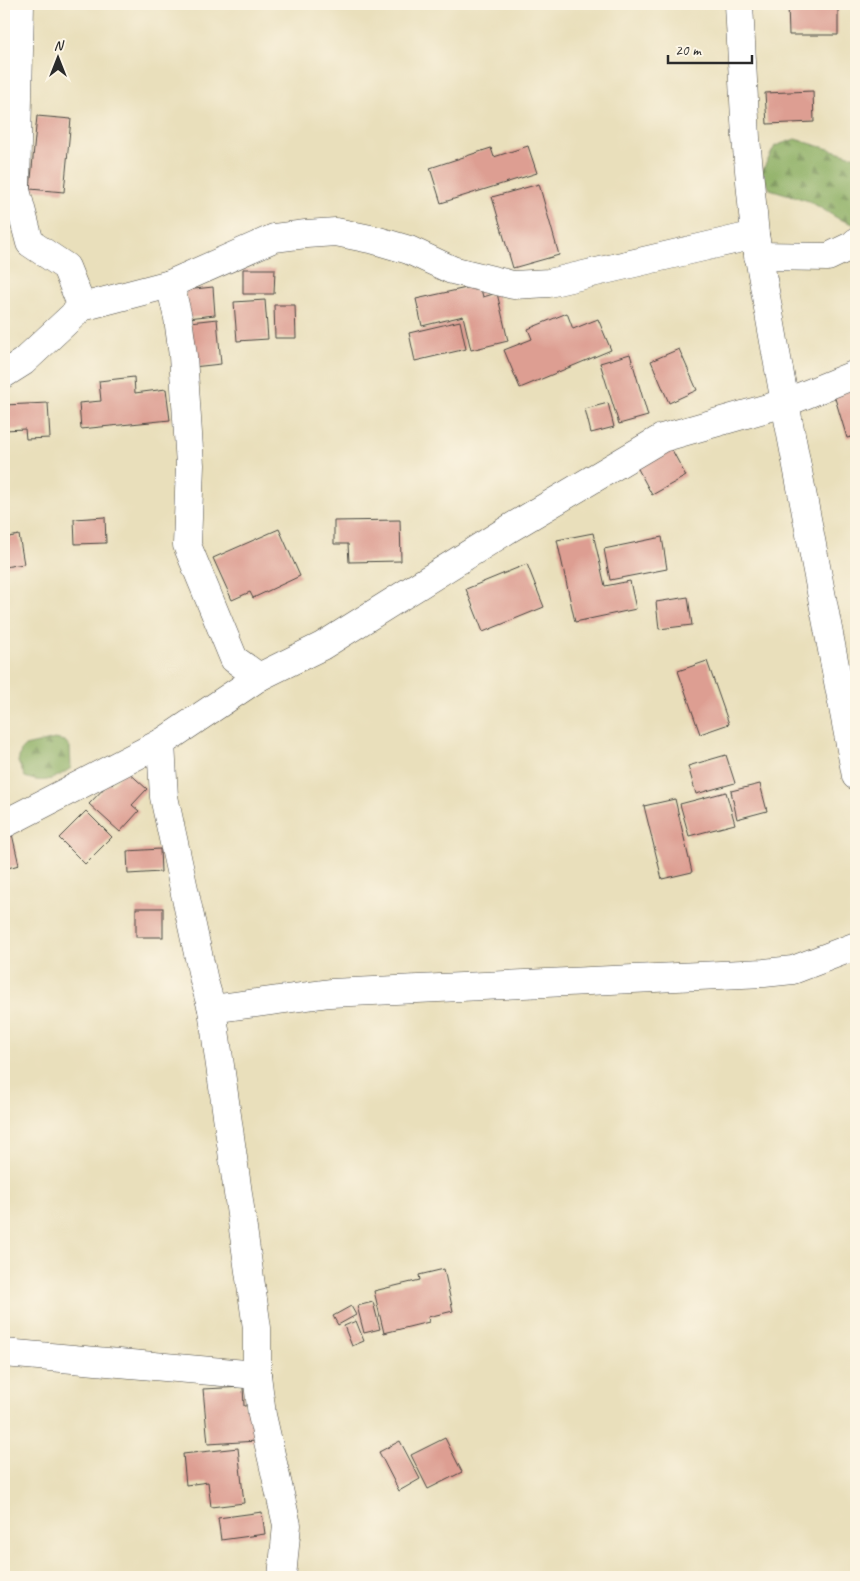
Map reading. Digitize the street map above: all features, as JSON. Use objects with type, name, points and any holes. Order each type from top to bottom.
[{"type":"street","points":[[20,4],[16,190],[30,244],[66,267],[82,307]]},
{"type":"street","points":[[739,4],[746,138],[757,246],[856,776]]},
{"type":"street","points":[[4,374],[23,362],[82,307],[170,284],[274,238],[336,232],[375,240],[409,250],[452,270],[513,284],[550,283],[757,246],[828,257],[856,242]]},
{"type":"street","points":[[170,284],[178,318],[183,356],[190,464],[187,545],[234,659],[259,677]]},
{"type":"street","points":[[4,824],[161,742],[259,677],[322,646],[512,527],[662,438],[785,403],[856,374]]},
{"type":"street","points":[[161,742],[164,797],[204,981],[212,1009],[257,1328],[257,1375],[262,1415],[287,1525],[282,1577]]},
{"type":"street","points":[[212,1009],[330,992],[783,971],[792,970],[856,946]]},
{"type":"street","points":[[4,1353],[257,1375]]},
{"type":"green space","points":[[795,139],[856,157],[856,225],[839,219],[809,201],[770,189],[761,173],[775,146]]},
{"type":"green space","points":[[55,739],[65,741],[70,747],[71,768],[49,780],[25,777],[18,762],[21,750],[25,746]]},
{"type":"building","points":[[788,4],[838,4],[838,35],[789,35]]},
{"type":"building","points":[[813,91],[814,122],[767,124],[765,93]]},
{"type":"building","points":[[37,116],[71,119],[64,192],[30,189]]},
{"type":"building","points":[[528,146],[537,173],[441,203],[430,168],[491,148],[494,157]]},
{"type":"building","points":[[539,184],[559,255],[513,268],[492,197]]},
{"type":"building","points":[[243,269],[275,269],[274,294],[243,294]]},
{"type":"building","points":[[480,285],[483,297],[497,293],[508,341],[471,350],[463,316],[422,326],[416,299]]},
{"type":"building","points":[[213,287],[215,315],[188,318],[185,290]]},
{"type":"building","points":[[265,300],[268,339],[237,341],[234,302]]},
{"type":"building","points":[[274,305],[295,305],[296,338],[275,338]]},
{"type":"building","points":[[567,313],[573,329],[598,319],[611,350],[520,388],[504,350],[532,339],[528,329]]},
{"type":"building","points":[[217,319],[221,364],[193,367],[190,322]]},
{"type":"building","points":[[460,321],[466,349],[415,361],[409,333]]},
{"type":"building","points":[[679,349],[697,390],[669,403],[651,361]]},
{"type":"building","points":[[630,354],[648,416],[619,424],[600,363]]},
{"type":"building","points":[[134,377],[135,393],[166,389],[170,420],[81,429],[79,403],[101,401],[99,381]]},
{"type":"building","points":[[856,388],[856,436],[847,438],[834,395]]},
{"type":"building","points":[[48,403],[50,438],[26,439],[25,429],[4,430],[4,405]]},
{"type":"building","points":[[608,403],[614,427],[591,433],[585,409]]},
{"type":"building","points":[[671,448],[686,476],[652,495],[637,467]]},
{"type":"building","points":[[105,517],[106,543],[75,544],[74,519]]},
{"type":"building","points":[[400,520],[401,561],[349,562],[348,544],[334,544],[334,521]]},
{"type":"building","points":[[279,529],[300,576],[253,598],[250,592],[232,600],[213,558]]},
{"type":"building","points":[[593,533],[605,586],[630,581],[636,609],[575,622],[557,540]]},
{"type":"building","points":[[19,535],[24,564],[4,567],[4,538]]},
{"type":"building","points":[[662,537],[667,569],[610,580],[604,549]]},
{"type":"building","points":[[527,564],[544,607],[483,632],[466,589]]},
{"type":"building","points":[[688,597],[692,625],[659,629],[656,602]]},
{"type":"building","points":[[707,661],[729,724],[700,734],[678,671]]},
{"type":"building","points":[[726,755],[735,783],[696,794],[688,766]]},
{"type":"building","points":[[126,770],[147,789],[132,805],[139,811],[120,832],[89,804],[109,783],[112,785]]},
{"type":"building","points":[[760,784],[767,811],[737,819],[731,791]]},
{"type":"building","points":[[726,792],[735,824],[689,836],[680,804]]},
{"type":"building","points":[[675,799],[692,872],[662,879],[644,806]]},
{"type":"building","points":[[86,811],[112,837],[85,864],[59,838]]},
{"type":"building","points":[[12,834],[19,865],[4,869],[4,836]]},
{"type":"building","points":[[160,849],[161,872],[128,874],[127,851]]},
{"type":"building","points":[[136,908],[163,908],[163,937],[136,937]]},
{"type":"building","points":[[444,1269],[453,1311],[428,1317],[429,1322],[384,1333],[374,1291],[420,1280],[419,1275]]},
{"type":"building","points":[[373,1302],[380,1329],[364,1333],[357,1306]]},
{"type":"building","points":[[351,1306],[356,1315],[338,1325],[333,1316]]},
{"type":"building","points":[[356,1321],[364,1341],[352,1346],[344,1326]]},
{"type":"building","points":[[243,1387],[244,1406],[255,1405],[257,1441],[208,1444],[203,1389]]},
{"type":"building","points":[[445,1438],[462,1472],[428,1489],[411,1455]]},
{"type":"building","points":[[400,1441],[420,1479],[399,1491],[379,1452]]},
{"type":"building","points":[[238,1448],[244,1503],[211,1507],[208,1482],[186,1485],[183,1454]]},
{"type":"building","points":[[262,1512],[265,1534],[221,1540],[218,1518]]},
{"type":"building","points":[[216,1573],[255,1576],[255,1577],[215,1577]]}]
